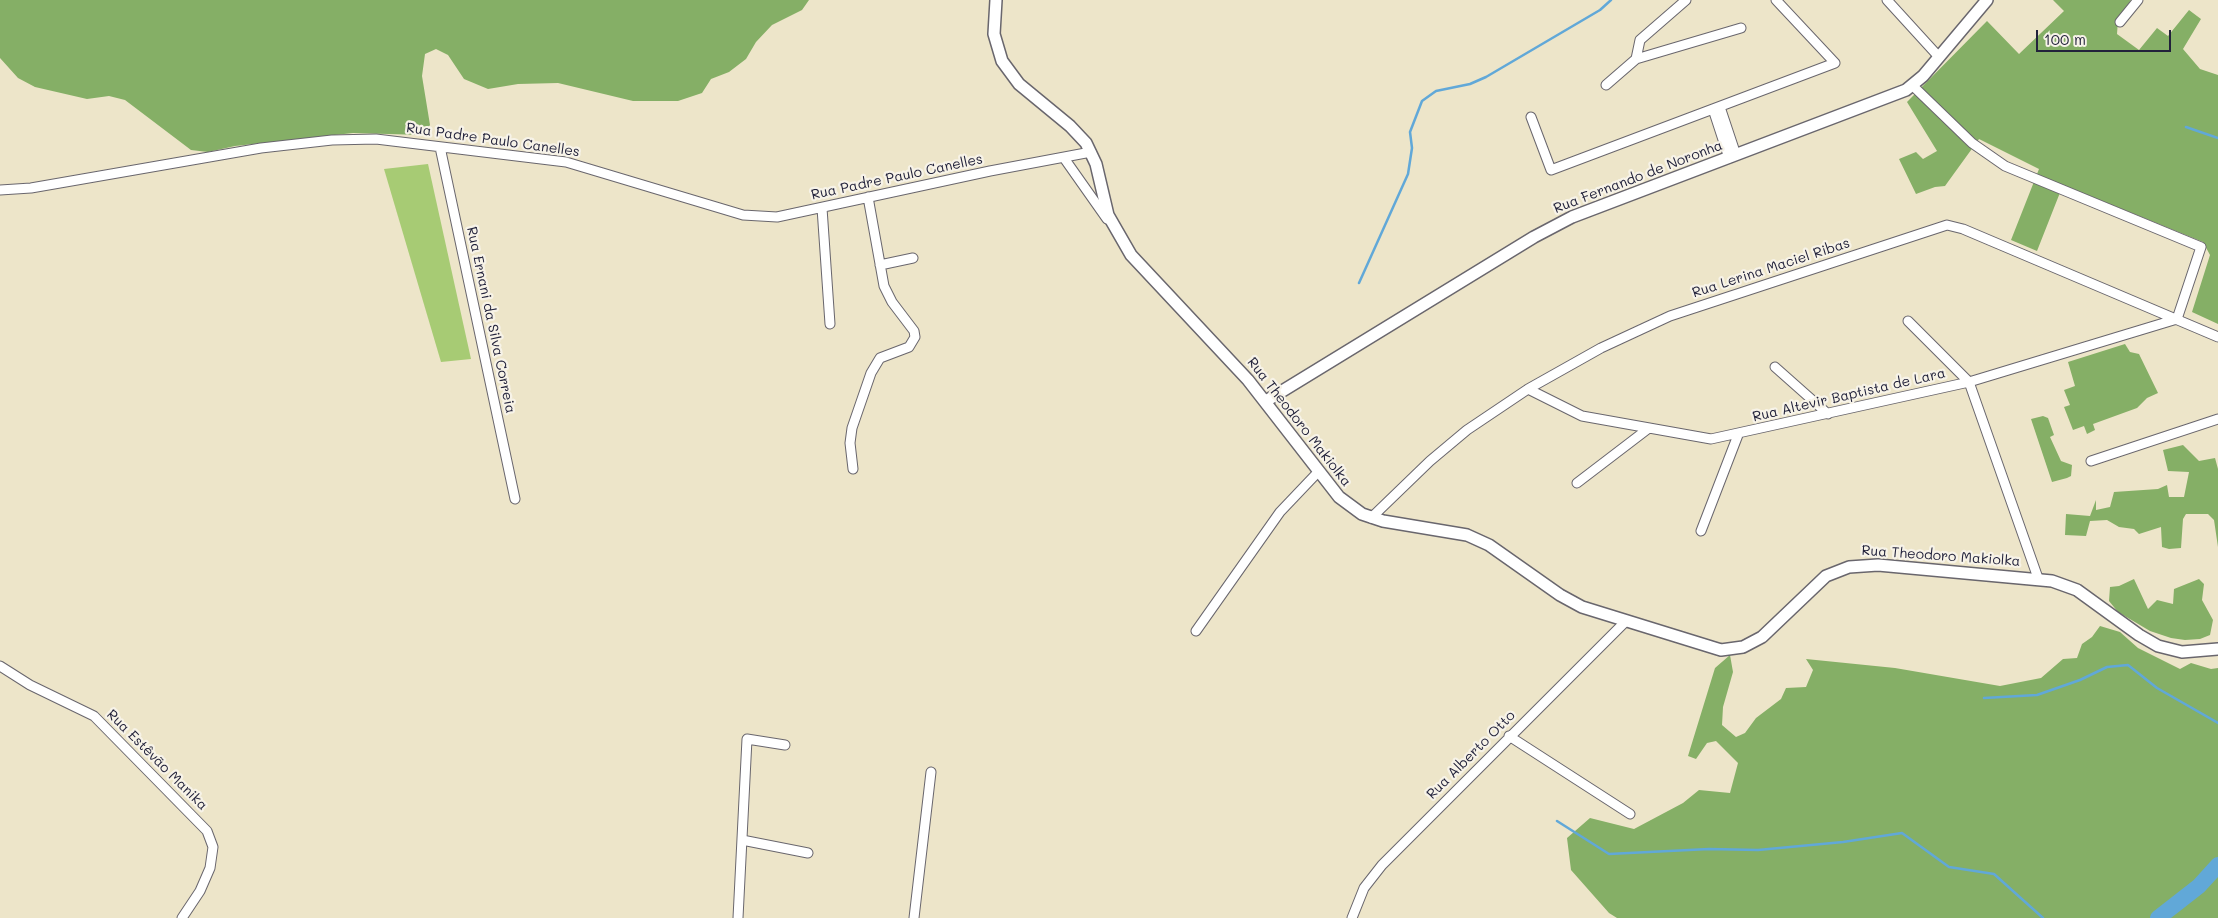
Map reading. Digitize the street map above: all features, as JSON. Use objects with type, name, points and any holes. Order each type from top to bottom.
[{"type":"main road","name":"Rua Theodoro Makiolka","points":[[996,0],[994,34],[996,48],[1005,67],[1019,84],[1078,133],[1092,152],[1105,205],[1114,228],[1137,263],[1227,355],[1266,401],[1346,504],[1371,518],[1458,532],[1479,539],[1572,602],[1624,622],[1710,647],[1734,649],[1752,643],[1762,637],[1816,584],[1831,574],[1849,567],[1886,565],[2038,578],[2077,590],[2139,635],[2158,646],[2182,652],[2218,650]]},
{"type":"main road","name":"Rua Fernando de Noronha","points":[[1266,401],[1554,226],[1591,208],[1890,98],[1913,86],[1987,0]]},
{"type":"street","points":[[1636,59],[1640,40],[1686,0]]},
{"type":"street","points":[[1531,117],[1551,170],[1835,63],[1776,0]]},
{"type":"street","points":[[1887,0],[1939,57]]},
{"type":"street","points":[[2120,22],[2138,0]]},
{"type":"street","points":[[1606,85],[1636,59],[1741,28]]},
{"type":"street","points":[[1913,86],[1972,143],[2005,166],[2201,247],[2176,319]]},
{"type":"street","points":[[1716,108],[1732,156]]},
{"type":"street","name":"Rua Padre Paulo Canelles","points":[[0,190],[31,188],[230,152],[308,142],[376,139],[581,165],[749,216],[777,217],[990,171],[1092,152]]},
{"type":"street","name":"Rua Ernani da Silva Correia","points":[[440,147],[514,499]]},
{"type":"street","points":[[1064,158],[1114,228]]},
{"type":"street","points":[[854,470],[850,443],[852,428],[871,373],[880,358],[909,347],[915,337],[910,326],[887,294],[868,198]]},
{"type":"street","points":[[822,208],[830,324]]},
{"type":"street","name":"Rua Lerina Maciel Ribas","points":[[1371,518],[1448,444],[1528,389],[1601,348],[1670,316],[1947,226],[1963,228],[2218,337]]},
{"type":"street","points":[[880,265],[913,258]]},
{"type":"street","name":"Rua Altevir Baptista de Lara","points":[[1528,389],[1582,416],[1704,439],[1738,435],[1969,382],[2176,319]]},
{"type":"street","points":[[1908,321],[1969,382],[2038,578]]},
{"type":"street","points":[[1775,367],[1828,414]]},
{"type":"street","points":[[2091,461],[2218,419]]},
{"type":"street","points":[[1577,483],[1649,428]]},
{"type":"street","points":[[1701,531],[1738,435]]},
{"type":"street","points":[[1196,631],[1280,512],[1319,471]]},
{"type":"street","name":"Rua Alberto Otto","points":[[1352,918],[1358,899],[1372,876],[1624,622]]},
{"type":"street","name":"Rua Estêvão Manika","points":[[0,666],[30,685],[94,716],[207,830],[213,847],[210,868],[200,891],[182,918]]},
{"type":"street","points":[[1509,736],[1630,814]]},
{"type":"street","points":[[738,918],[747,739],[785,745]]},
{"type":"street","points":[[914,918],[931,772]]},
{"type":"street","points":[[742,840],[808,853]]},
{"type":"green space","points":[[0,0],[809,0],[802,10],[772,25],[756,42],[746,59],[729,72],[711,79],[702,93],[678,101],[633,101],[558,83],[518,84],[488,89],[464,79],[448,55],[436,49],[425,54],[422,76],[430,125],[423,135],[353,133],[235,146],[208,152],[191,150],[125,100],[109,96],[87,99],[35,87],[18,78],[0,58]]},
{"type":"green space","points":[[2053,0],[2131,0],[2118,20],[2117,34],[2139,50],[2157,28],[2168,36],[2189,10],[2201,19],[2183,49],[2200,69],[2218,75],[2218,324],[2192,312],[2210,255],[2203,242],[2063,185],[2037,251],[2011,240],[2039,169],[1979,139],[1945,186],[1935,187],[1916,194],[1899,159],[1916,152],[1923,159],[1937,151],[1907,102],[1987,21],[2019,54],[2064,11]]},
{"type":"green space","points":[[428,164],[471,359],[441,362],[384,169]]},
{"type":"green space","points":[[2125,344],[2130,352],[2139,354],[2158,393],[2147,398],[2137,408],[2093,424],[2095,430],[2087,434],[2084,426],[2073,430],[2064,407],[2070,405],[2064,390],[2075,386],[2068,362]]},
{"type":"green space","points":[[2043,416],[2048,418],[2054,435],[2050,437],[2061,461],[2072,465],[2071,476],[2052,482],[2031,419]]},
{"type":"green space","points":[[2183,445],[2199,461],[2215,458],[2218,469],[2218,547],[2214,520],[2208,514],[2186,514],[2183,519],[2181,548],[2169,549],[2162,547],[2161,527],[2139,534],[2134,529],[2119,527],[2107,520],[2090,521],[2086,536],[2065,535],[2066,514],[2090,516],[2096,500],[2096,510],[2110,507],[2114,492],[2158,489],[2167,485],[2169,497],[2184,497],[2189,472],[2168,471],[2163,450]]},
{"type":"green space","points":[[2134,579],[2148,609],[2157,600],[2173,604],[2174,589],[2199,579],[2204,584],[2202,600],[2213,620],[2210,635],[2200,639],[2185,640],[2171,638],[2150,631],[2118,612],[2109,601],[2110,587],[2119,586]]},
{"type":"green space","points":[[2100,626],[2120,632],[2138,648],[2180,669],[2191,663],[2211,669],[2218,668],[2218,918],[1617,918],[1609,913],[1571,870],[1567,838],[1590,818],[1634,829],[1683,803],[1699,790],[1730,793],[1738,763],[1716,741],[1707,743],[1696,759],[1688,756],[1715,668],[1730,655],[1733,672],[1723,707],[1722,725],[1736,737],[1745,733],[1756,718],[1781,699],[1786,688],[1806,687],[1813,670],[1806,659],[1895,668],[2000,686],[2041,678],[2063,659],[2077,658],[2082,644],[2092,637]]},
{"type":"waterway","points":[[1359,283],[1408,174],[1412,148],[1410,132],[1422,101],[1436,91],[1470,84],[1486,77],[1600,10],[1611,0]]},
{"type":"waterway","points":[[2186,127],[2218,138]]},
{"type":"waterway","points":[[1984,698],[2037,695],[2080,680],[2107,667],[2128,665],[2157,688],[2218,723]]},
{"type":"waterway","points":[[1557,821],[1609,854],[1709,849],[1758,850],[1843,842],[1902,833],[1949,867],[1994,874],[2043,918]]},
{"type":"waterway","points":[[2158,918],[2199,886],[2218,865]]}]
